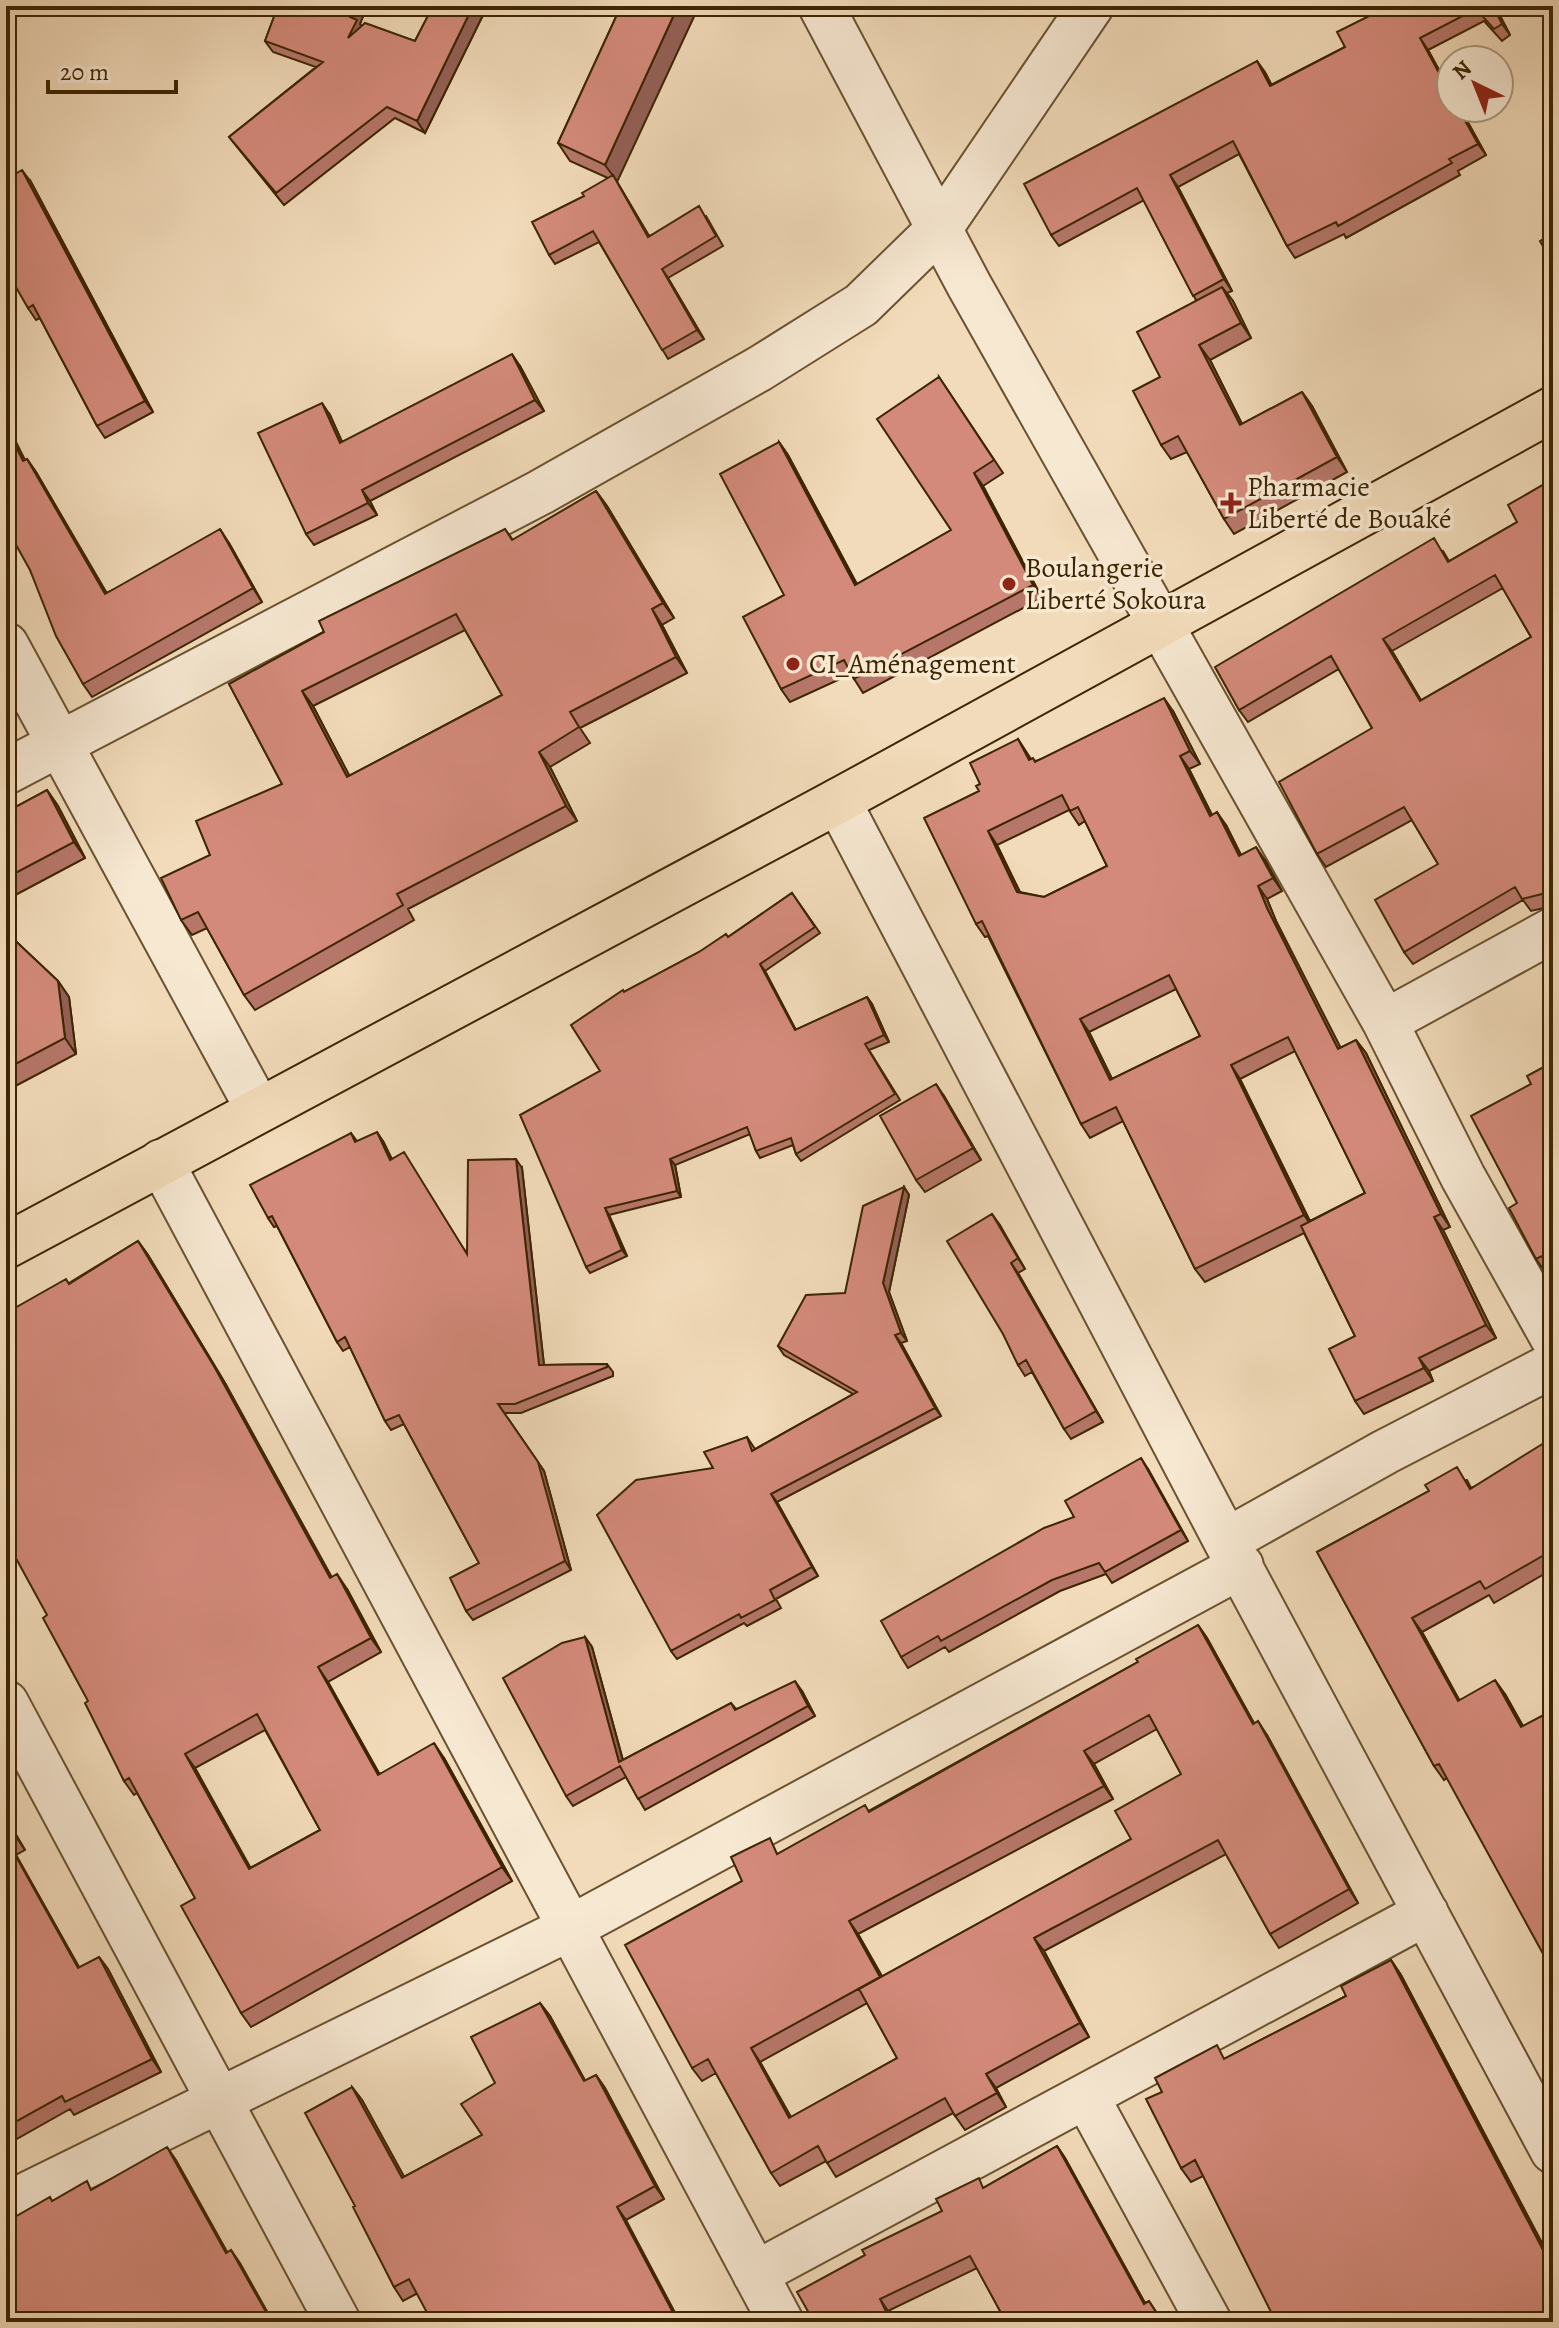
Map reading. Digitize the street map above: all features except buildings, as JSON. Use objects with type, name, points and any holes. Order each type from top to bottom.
[{"type":"main road","points":[[6,1246],[838,801],[1553,409]]},
{"type":"street","points":[[821,6],[940,228],[1385,1022],[1463,1177],[1553,1338]]},
{"type":"street","points":[[6,772],[541,492],[759,369],[861,305],[940,228],[1091,6]]},
{"type":"street","points":[[6,645],[258,1109]]},
{"type":"street","points":[[838,801],[1553,2151]]},
{"type":"street","points":[[1385,1022],[1553,930]]},
{"type":"street","points":[[161,1162],[441,1691],[781,2322]]},
{"type":"street","points":[[6,2205],[570,1928],[1234,1553],[1385,1452],[1553,1365]]},
{"type":"street","points":[[10,1719],[220,2099],[338,2322]]},
{"type":"street","points":[[755,2274],[1426,1913]]},
{"type":"street","points":[[1086,2096],[1209,2322]]},
{"type":"place","name":"Pharmacie Liberté de Bouaké","points":[[1231,503]]},
{"type":"place","name":"Boulangerie Liberté Sokoura","points":[[1009,584]]},
{"type":"place","name":"CI_Aménagement","points":[[793,664]]}]
